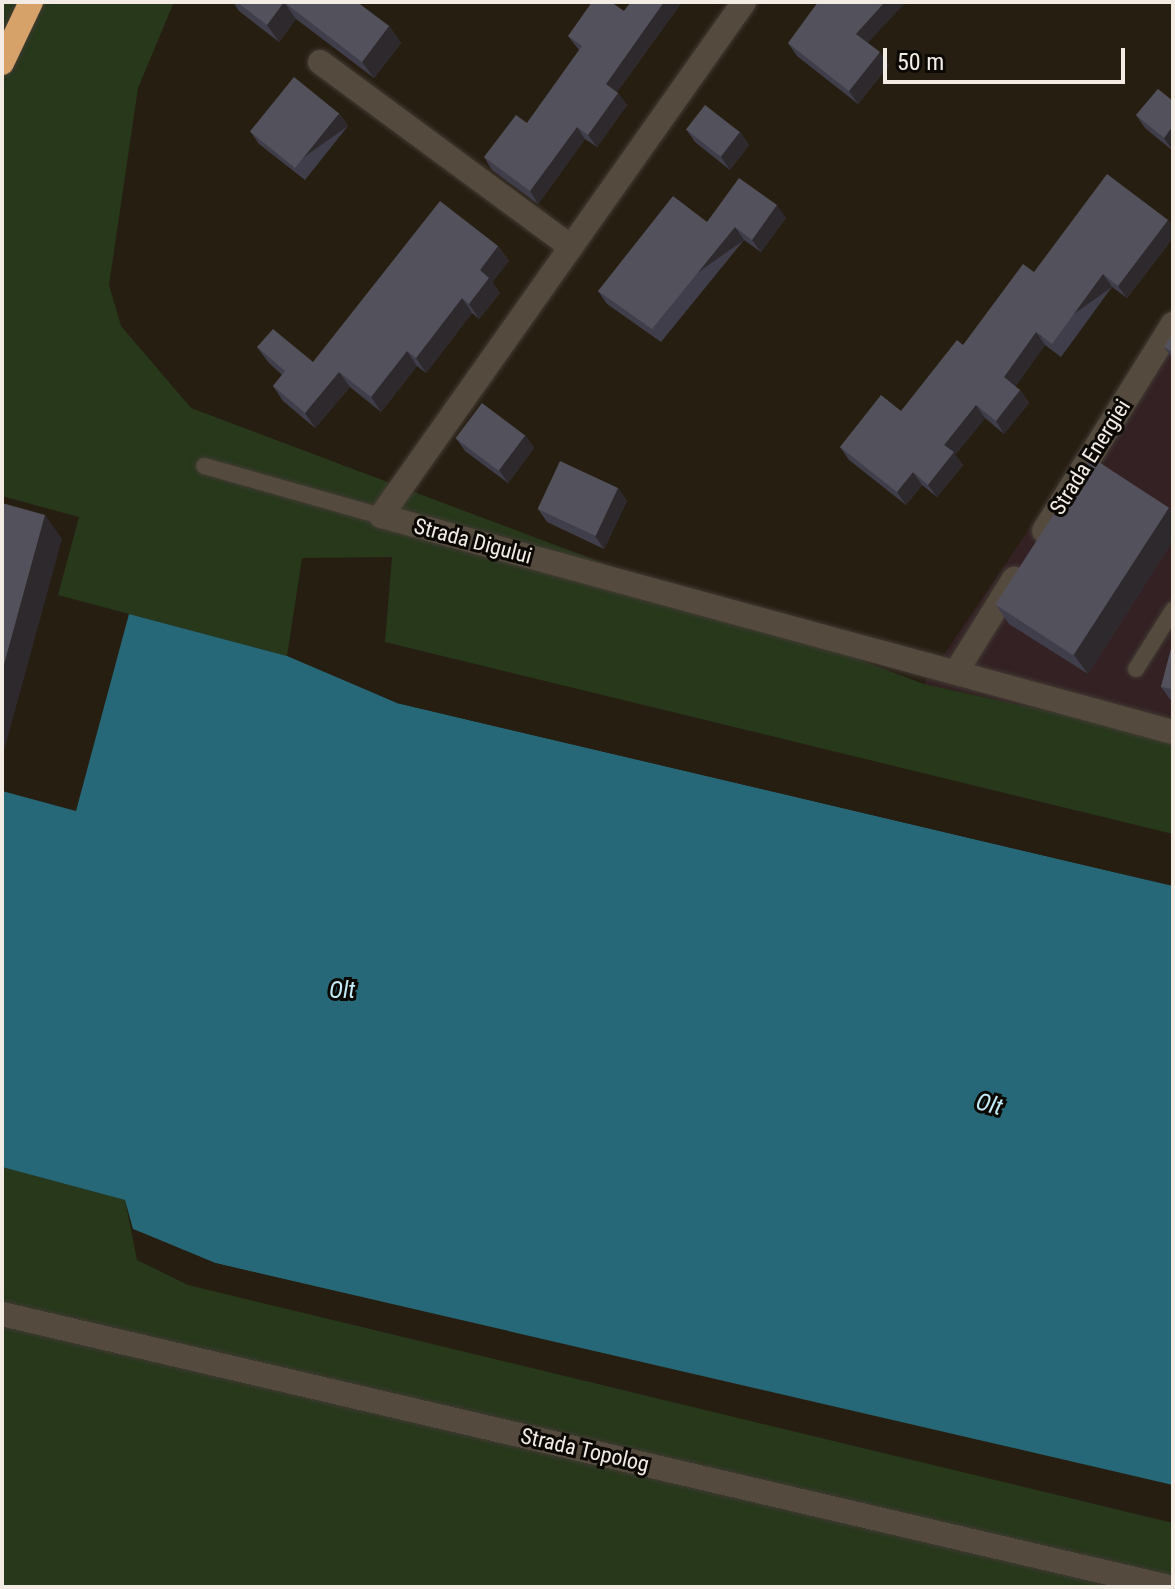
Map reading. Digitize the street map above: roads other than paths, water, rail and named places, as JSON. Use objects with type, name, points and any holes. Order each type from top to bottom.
[{"type":"highway","points":[[2,63],[31,2]]},
{"type":"street","name":"Strada Digului","points":[[744,2],[381,516],[1173,732]]},
{"type":"street","points":[[320,62],[571,247]]},
{"type":"street","name":"Strada Energiei","points":[[956,672],[1173,324]]},
{"type":"street","name":"Strada Topolog","points":[[2,1314],[1169,1587]]},
{"type":"lane","points":[[204,466],[381,516]]},
{"type":"lane","points":[[1136,669],[1173,610]]},
{"type":"water","name":"Olt","points":[[129,614],[287,656],[397,703],[1173,886],[1173,1485],[215,1263],[133,1229],[125,1200],[2,1167],[2,791],[76,811]]}]
